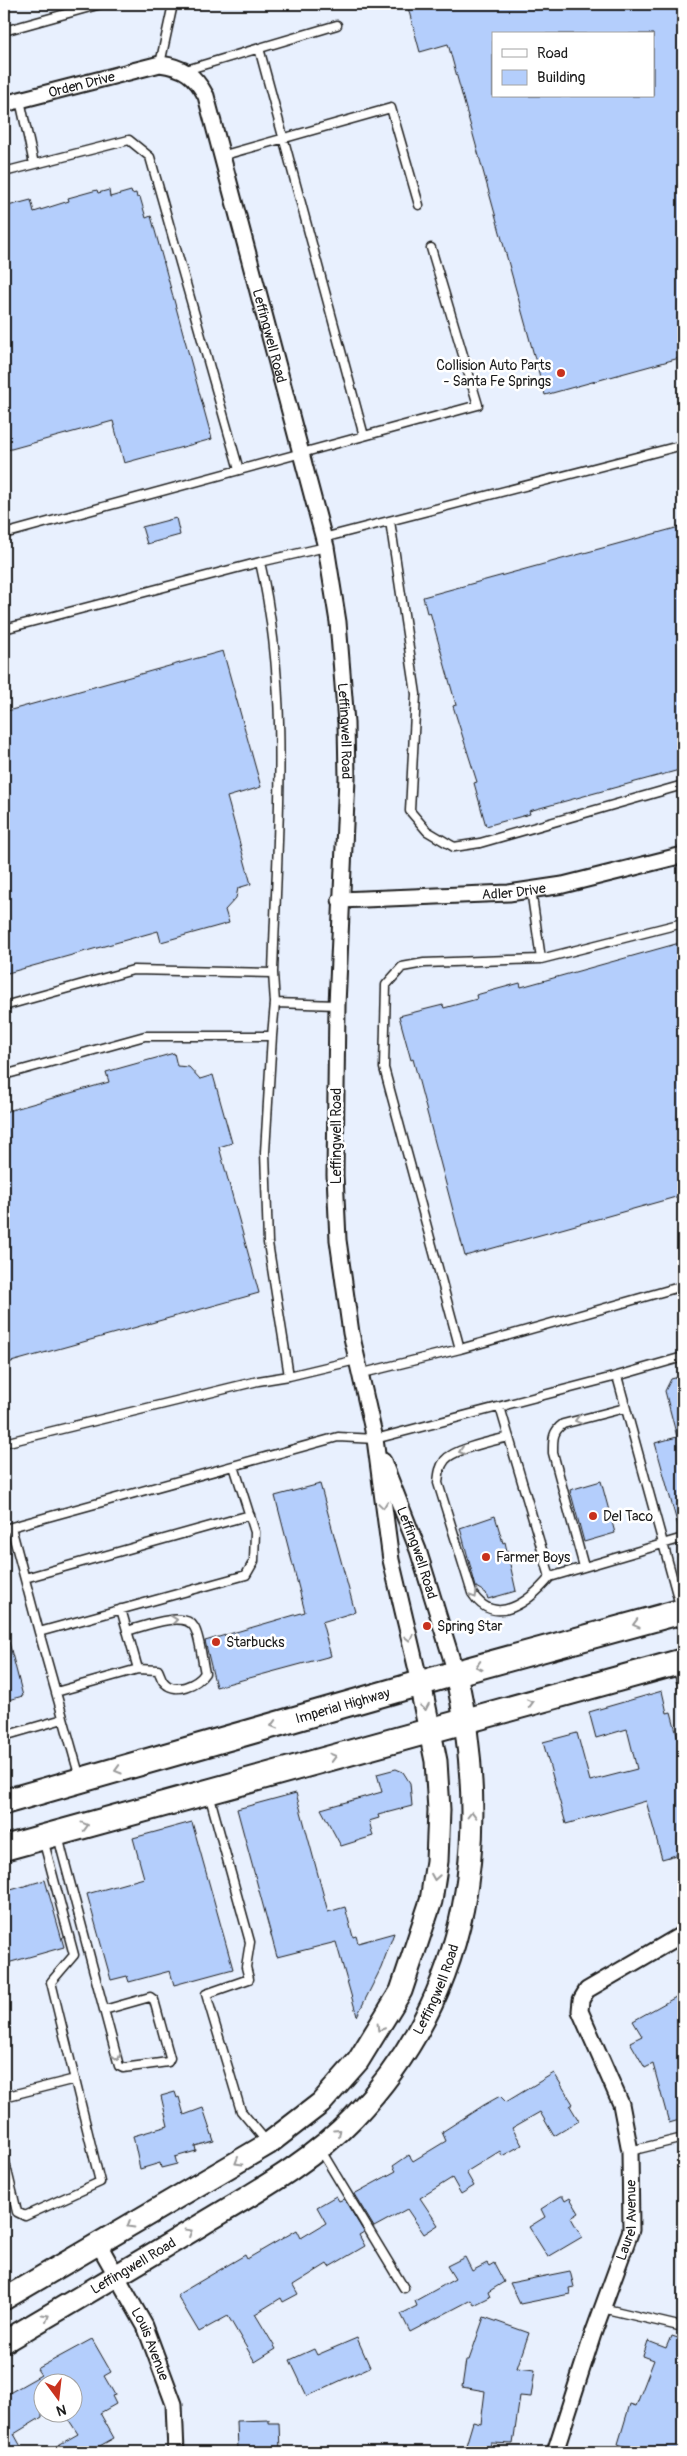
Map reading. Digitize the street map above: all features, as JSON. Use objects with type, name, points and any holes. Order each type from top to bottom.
[{"type":"main road","name":"Imperial Highway","points":[[4,1802],[420,1683],[682,1611]]},
{"type":"main road","points":[[4,1848],[680,1662]]},
{"type":"main road","name":"Leffingwell Road","points":[[4,2342],[278,2178],[319,2148],[354,2117],[399,2059],[430,2006],[452,1953],[463,1911],[470,1863],[472,1785],[466,1720],[456,1673]]},
{"type":"main road","name":"Leffingwell Road","points":[[4,2299],[268,2144],[321,2102],[358,2062],[389,2014],[410,1968],[431,1901],[437,1861],[439,1828],[436,1761],[420,1683]]},
{"type":"street","points":[[160,64],[186,70]]},
{"type":"street","name":"Orden Drive","points":[[4,104],[160,64]]},
{"type":"street","name":"Leffingwell Road","points":[[186,70],[196,80],[206,96],[324,542],[338,622],[346,723],[347,778],[340,900],[337,1004],[335,1174],[338,1240],[346,1305],[357,1367],[375,1439],[391,1560],[420,1683]]},
{"type":"street","name":"Adler Drive","points":[[340,900],[509,893],[563,885],[683,855]]},
{"type":"street","name":"Leffingwell Road","points":[[375,1439],[418,1550],[456,1673]]},
{"type":"street","name":"Laurel Avenue","points":[[555,2452],[602,2308],[631,2230],[630,2151],[620,2104],[580,2011],[581,2000],[587,1990],[681,1941]]},
{"type":"street","name":"Louis Avenue","points":[[98,2243],[145,2326],[174,2404],[176,2452]]},
{"type":"lane","points":[[4,31],[101,4]]},
{"type":"lane","points":[[160,64],[173,4]]},
{"type":"lane","points":[[186,70],[336,24]]},
{"type":"lane","points":[[260,48],[364,436]]},
{"type":"lane","points":[[20,100],[34,164]]},
{"type":"lane","points":[[222,156],[391,108],[419,205]]},
{"type":"lane","points":[[4,172],[129,140],[150,157],[239,470]]},
{"type":"lane","points":[[4,534],[478,405],[431,248]]},
{"type":"lane","points":[[4,629],[260,562],[390,520],[683,445]]},
{"type":"lane","points":[[390,520],[416,694],[410,811],[427,831],[454,847],[480,843],[683,785]]},
{"type":"lane","points":[[260,562],[275,654],[279,773],[273,973],[275,1004],[265,1152],[268,1244],[289,1376]]},
{"type":"lane","points":[[531,889],[541,959]]},
{"type":"lane","points":[[460,1349],[384,1068],[386,985],[402,967],[424,963],[541,959],[683,923]]},
{"type":"lane","points":[[4,1006],[133,970],[273,973]]},
{"type":"lane","points":[[275,1004],[337,1004]]},
{"type":"lane","points":[[4,1075],[145,1036],[272,1036]]},
{"type":"lane","points":[[4,1444],[258,1381],[357,1367],[460,1349],[683,1286]]},
{"type":"lane","points":[[80,1780],[25,1578],[8,1528],[338,1438],[375,1439],[616,1376],[683,1356]]},
{"type":"lane","points":[[616,1376],[682,1611]]},
{"type":"lane","points":[[500,1406],[550,1577]]},
{"type":"lane","points":[[584,1567],[553,1453],[553,1438],[556,1429],[563,1424],[625,1408]]},
{"type":"lane","points":[[508,1437],[455,1453],[446,1458],[439,1469],[438,1483],[476,1601],[494,1611],[509,1610],[537,1593],[550,1577],[683,1538]]},
{"type":"lane","points":[[39,1632],[246,1575],[254,1561],[255,1532],[234,1466]]},
{"type":"lane","points":[[25,1578],[250,1516]]},
{"type":"lane","points":[[121,1609],[138,1669]]},
{"type":"lane","points":[[56,1692],[138,1669],[158,1670],[164,1683],[172,1688],[184,1688],[200,1682],[205,1673],[194,1626],[186,1620],[177,1618],[127,1631]]},
{"type":"lane","points":[[680,1662],[683,1686]]},
{"type":"lane","points":[[4,1736],[63,1719]]},
{"type":"lane","points":[[208,1792],[250,1942],[246,1967],[250,1979],[206,1994],[241,2111],[268,2144]]},
{"type":"lane","points":[[50,1835],[104,2010],[119,2066],[123,2068],[168,2062],[170,2058],[154,2000],[150,1997],[104,2010]]},
{"type":"lane","points":[[4,2158],[17,2212],[25,2216],[100,2182],[51,1982],[74,1955],[50,1835]]},
{"type":"lane","points":[[4,2097],[75,2079]]},
{"type":"lane","points":[[630,2151],[683,2138]]},
{"type":"lane","points":[[319,2148],[404,2288]]},
{"type":"lane","points":[[602,2308],[683,2327]]},
{"type":"building","points":[[407,4],[683,4],[683,357],[545,395],[448,44],[420,52]]},
{"type":"building","points":[[97,190],[98,193],[109,190],[110,197],[131,191],[132,194],[136,193],[137,198],[140,197],[146,218],[151,216],[212,439],[124,463],[113,421],[4,451],[4,207],[31,200],[34,212],[69,201],[68,198]]},
{"type":"building","points":[[176,518],[180,535],[147,544],[142,527]]},
{"type":"building","points":[[683,526],[683,769],[529,811],[530,814],[486,826],[474,783],[477,782],[453,706],[456,705],[430,612],[427,613],[423,597]]},
{"type":"building","points":[[223,651],[261,787],[227,797],[251,884],[238,888],[236,898],[225,910],[229,923],[161,942],[158,931],[4,974],[4,712]]},
{"type":"building","points":[[683,942],[683,1195],[465,1256],[413,1059],[411,1060],[399,1016],[443,1005],[444,1008],[477,999],[476,995],[520,983],[521,987]]},
{"type":"building","points":[[174,1053],[177,1066],[189,1067],[200,1079],[213,1075],[232,1143],[219,1147],[259,1293],[4,1364],[4,1112],[109,1082],[106,1072]]},
{"type":"building","points":[[683,1376],[683,1525],[678,1526],[655,1443],[677,1437],[665,1391],[671,1379]]},
{"type":"building","name":"Del Taco","points":[[601,1481],[615,1533],[584,1542],[570,1490]]},
{"type":"building","points":[[320,1484],[355,1612],[322,1622],[331,1656],[216,1687],[205,1641],[305,1612],[275,1496]]},
{"type":"building","name":"Farmer Boys","points":[[495,1516],[503,1543],[505,1542],[516,1591],[488,1599],[486,1593],[476,1587],[460,1528]]},
{"type":"building","points":[[4,1642],[9,1642],[23,1696],[4,1701]]},
{"type":"building","points":[[662,1691],[667,1713],[671,1712],[683,1757],[680,1758],[683,1771],[683,1853],[662,1859],[646,1801],[566,1824],[543,1742],[577,1733],[590,1781],[637,1769],[627,1729],[596,1738],[589,1712]]},
{"type":"building","points":[[396,1769],[403,1772],[410,1783],[412,1806],[378,1815],[379,1818],[369,1821],[373,1836],[341,1846],[321,1809],[382,1792],[377,1774]]},
{"type":"building","points":[[296,1793],[328,1912],[345,1907],[353,1937],[356,1936],[358,1943],[394,1933],[381,1968],[357,2016],[336,1942],[277,1957],[237,1809]]},
{"type":"building","points":[[192,1822],[233,1969],[174,1985],[170,1971],[129,1982],[127,1976],[111,1980],[87,1894],[144,1878],[133,1838]]},
{"type":"building","points":[[45,1880],[64,1947],[4,1964],[4,1892]]},
{"type":"building","points":[[683,1993],[683,2119],[669,2123],[653,2064],[645,2068],[630,2042],[642,2036],[633,2021]]},
{"type":"building","points":[[554,2073],[573,2104],[570,2106],[579,2121],[554,2136],[540,2112],[512,2128],[522,2145],[502,2156],[500,2151],[466,2172],[474,2186],[461,2194],[452,2178],[420,2198],[438,2225],[424,2234],[407,2209],[374,2227],[354,2194],[396,2171],[393,2166],[409,2155],[413,2161],[446,2141],[442,2132],[484,2105],[500,2096],[506,2102]]},
{"type":"building","points":[[175,2092],[177,2098],[179,2097],[184,2115],[203,2108],[214,2141],[195,2146],[196,2151],[175,2157],[177,2164],[161,2168],[160,2163],[140,2169],[133,2136],[168,2126],[161,2096]]},
{"type":"building","points":[[336,2196],[339,2201],[344,2199],[364,2232],[359,2235],[365,2246],[329,2267],[327,2264],[293,2285],[298,2294],[283,2302],[281,2298],[255,2314],[276,2349],[255,2362],[228,2316],[199,2332],[177,2295],[245,2255],[247,2259],[297,2230],[301,2238],[326,2223],[317,2207]]},
{"type":"building","points":[[563,2197],[565,2201],[570,2198],[579,2213],[571,2218],[582,2237],[548,2257],[529,2227],[545,2217],[541,2209]]},
{"type":"building","points":[[465,2257],[472,2271],[487,2263],[489,2266],[494,2263],[504,2282],[488,2292],[490,2297],[474,2305],[471,2300],[410,2332],[401,2314],[417,2306],[415,2301],[455,2279],[447,2266]]},
{"type":"building","points":[[570,2271],[574,2287],[569,2288],[570,2294],[520,2304],[510,2283]]},
{"type":"building","points":[[484,2317],[529,2333],[517,2368],[535,2370],[531,2397],[520,2396],[513,2444],[491,2443],[488,2452],[464,2452],[473,2422],[481,2424],[485,2391],[462,2387],[466,2360],[469,2360]]},
{"type":"building","points":[[671,2336],[683,2340],[683,2369],[679,2380],[683,2381],[683,2452],[641,2452],[618,2444],[630,2404],[636,2406],[654,2360],[643,2356],[648,2341],[666,2348]]},
{"type":"building","points":[[357,2338],[370,2367],[307,2396],[290,2360],[314,2349],[317,2355]]},
{"type":"building","points":[[92,2339],[111,2372],[104,2376],[115,2395],[112,2396],[116,2404],[100,2413],[114,2438],[89,2452],[46,2452],[78,2434],[72,2424],[82,2424],[82,2374],[40,2374],[37,2369]]},
{"type":"building","points":[[32,2380],[32,2423],[14,2434],[24,2452],[7,2452],[4,2446],[4,2396]]},
{"type":"building","points":[[269,2420],[269,2423],[279,2423],[280,2452],[240,2452],[238,2450],[237,2421]]},
{"type":"place","name":"Collision Auto Parts - Santa Fe Springs","points":[[561,373]]},
{"type":"place","name":"Del Taco","points":[[593,1516]]},
{"type":"place","name":"Farmer Boys","points":[[486,1557]]},
{"type":"place","name":"Spring Star","points":[[427,1626]]},
{"type":"place","name":"Starbucks","points":[[216,1642]]}]
